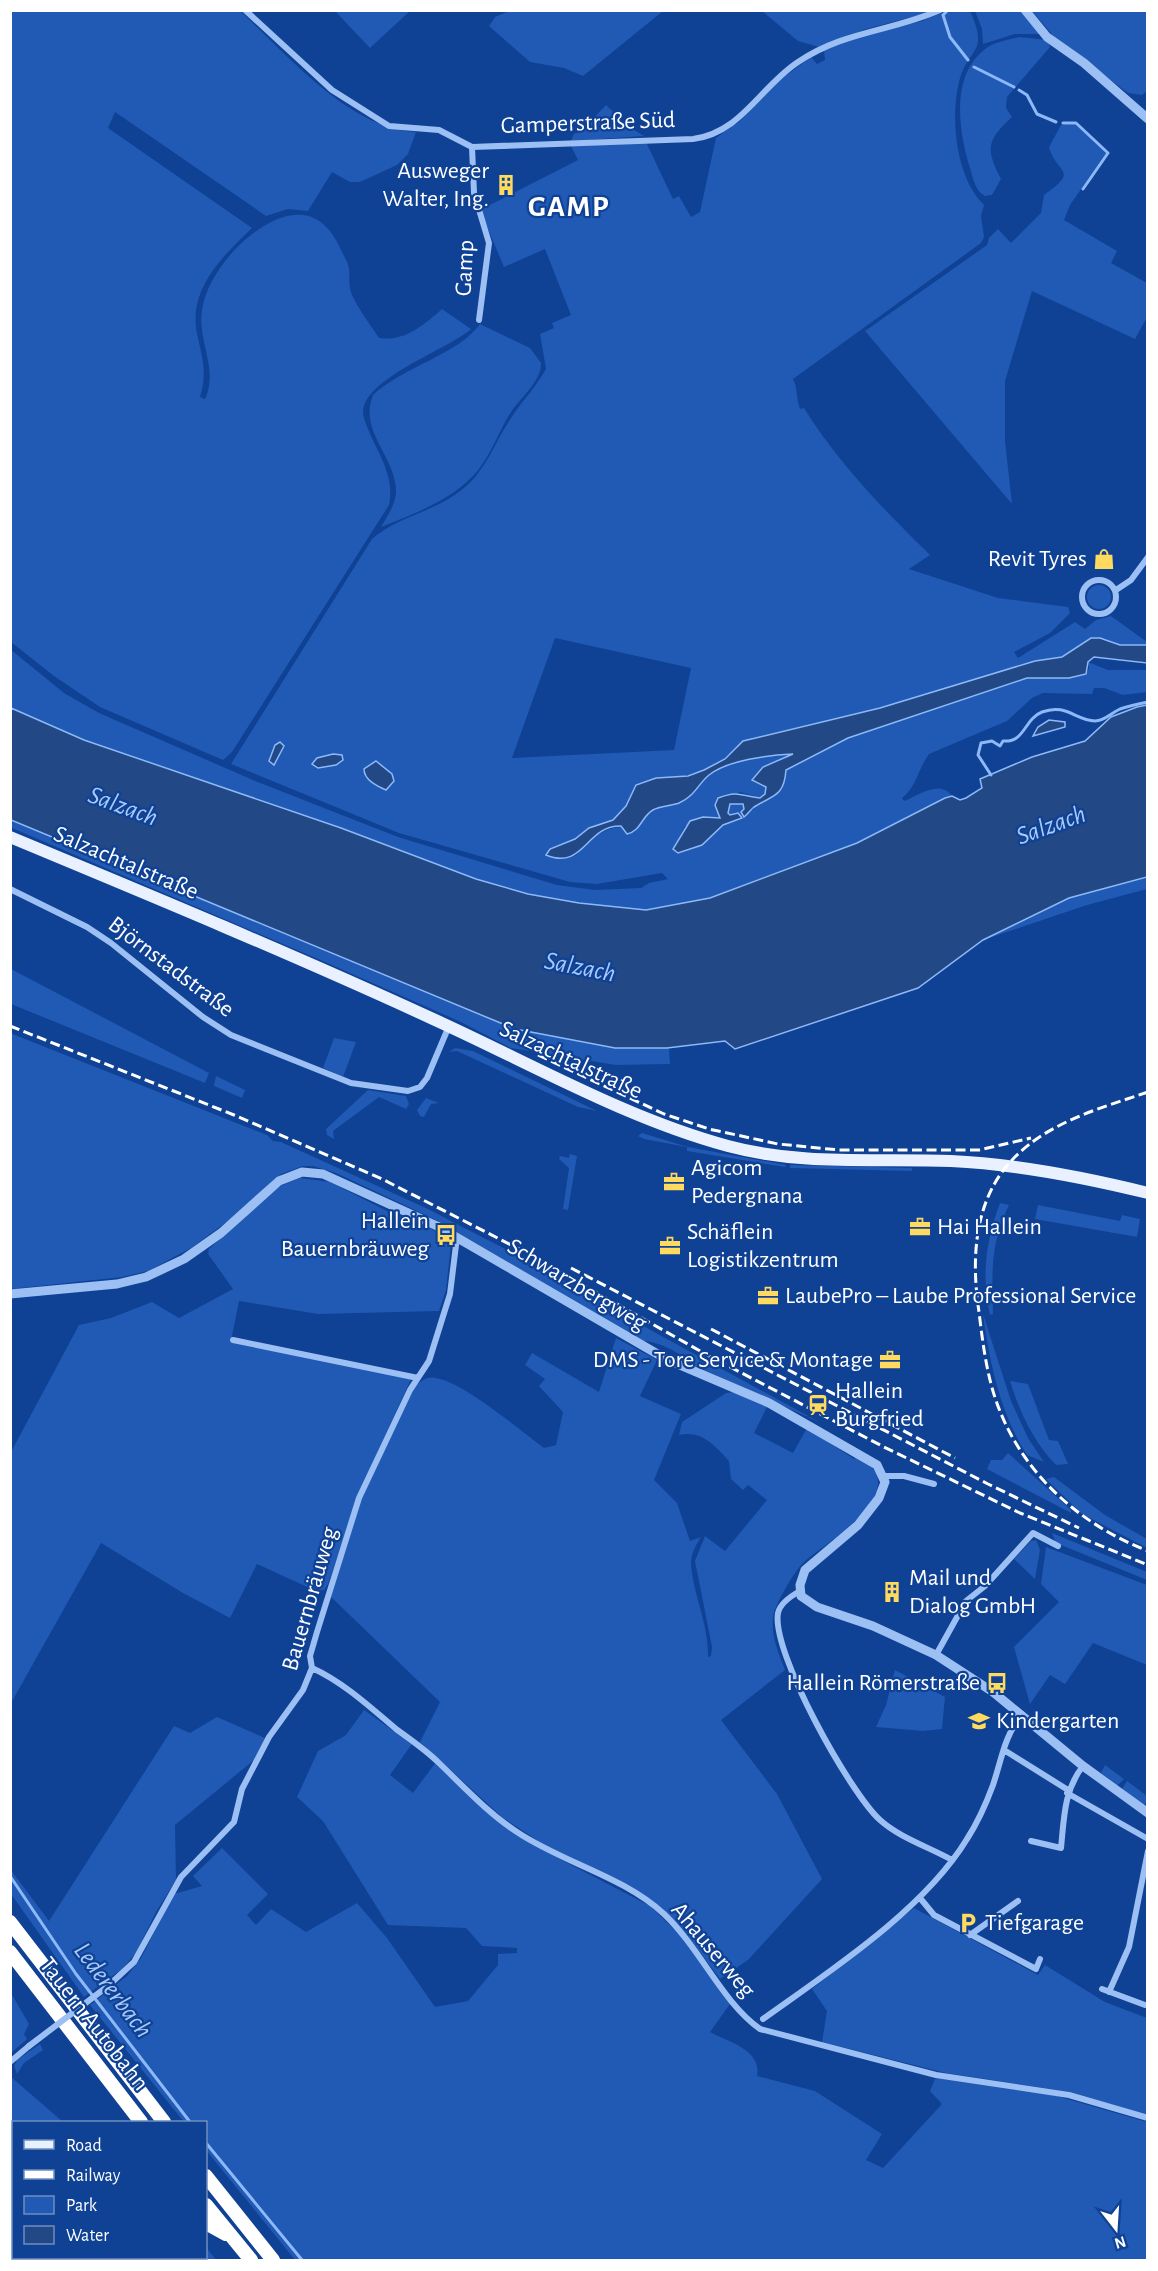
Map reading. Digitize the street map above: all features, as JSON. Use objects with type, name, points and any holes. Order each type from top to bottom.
[{"type":"highway","name":"Tauern Autobahn","points":[[10,1922],[163,2121]]},
{"type":"highway","name":"Tauern Autobahn","points":[[10,1952],[140,2121]]},
{"type":"highway","points":[[207,2177],[273,2260]]},
{"type":"highway","points":[[207,2206],[251,2260]]},
{"type":"highway","points":[[207,2224],[230,2236]]},
{"type":"main road","name":"Salzachtalstraße","points":[[10,837],[330,972],[666,1128],[731,1147],[790,1158],[829,1161],[950,1161],[1008,1165],[1095,1180],[1148,1193]]},
{"type":"street","name":"Gamperstraße Süd","points":[[245,10],[332,90],[373,118],[399,128],[439,130],[472,147],[693,139],[715,135],[735,122],[767,87],[808,55],[859,34],[940,10]]},
{"type":"street","points":[[1025,10],[1047,37],[1084,63],[1148,120]]},
{"type":"street","name":"Gamp","points":[[472,147],[474,193],[489,243],[479,320]]},
{"type":"street","points":[[1116,590],[1131,580],[1148,557]]},
{"type":"street","points":[[1101,579],[1107,581],[1116,590],[1116,602],[1105,614],[1093,613],[1084,605],[1082,592],[1089,582],[1101,579]]},
{"type":"street","name":"Björnstadstraße","points":[[10,889],[81,924],[111,943],[203,1017],[231,1035],[351,1083],[408,1091],[420,1087],[427,1078],[449,1026]]},
{"type":"street","name":"Schwarzbergweg","points":[[10,1294],[117,1284],[158,1273],[184,1259],[221,1233],[279,1181],[302,1172],[333,1177],[457,1237],[666,1359],[769,1403],[809,1424],[869,1459],[884,1476]]},
{"type":"street","name":"Bauernbräuweg","points":[[10,2062],[108,1986],[134,1962],[181,1877],[234,1822],[242,1789],[282,1716],[303,1689],[312,1668],[310,1656],[359,1498],[418,1377],[429,1361],[450,1294],[457,1237]]},
{"type":"street","points":[[233,1340],[418,1377]]},
{"type":"street","points":[[934,1484],[904,1476],[884,1476],[884,1490],[879,1498],[849,1533],[805,1570],[801,1577],[800,1591],[804,1600],[873,1626],[936,1655],[993,1692],[1083,1766],[1148,1813]]},
{"type":"street","points":[[936,1655],[966,1601],[985,1586],[1033,1533],[1058,1546]]},
{"type":"street","points":[[800,1591],[785,1601],[778,1610],[778,1632],[791,1672],[826,1741],[852,1783],[881,1821],[952,1860]]},
{"type":"street","name":"Ahauserweg","points":[[312,1668],[370,1707],[437,1760],[491,1812],[518,1833],[637,1894],[663,1913],[684,1935],[738,2010],[760,2029],[911,2069],[1069,2095],[1148,2118]]},
{"type":"street","points":[[763,2019],[829,1972],[920,1898],[952,1860],[982,1813],[1004,1750],[1008,1731],[1022,1714]]},
{"type":"street","points":[[1004,1750],[1148,1839]]},
{"type":"street","points":[[1031,1841],[1061,1848],[1068,1791],[1073,1778],[1083,1766]]},
{"type":"street","points":[[1110,1992],[1129,1947],[1148,1851]]},
{"type":"street","points":[[920,1898],[934,1915],[1036,1969],[1040,1959]]},
{"type":"street","points":[[970,1935],[1018,1901]]},
{"type":"street","points":[[1102,1989],[1145,2005]]},
{"type":"green space","points":[[11,11],[240,11],[320,86],[343,104],[391,128],[416,132],[408,154],[397,165],[360,182],[350,182],[332,172],[308,211],[288,209],[266,216],[115,112],[108,128],[252,228],[218,264],[202,290],[197,305],[196,321],[204,375],[200,397],[205,399],[209,388],[209,366],[201,321],[204,299],[213,278],[227,259],[251,235],[263,226],[288,216],[312,217],[332,233],[348,264],[352,295],[379,338],[388,339],[405,335],[421,326],[442,309],[471,329],[387,380],[373,392],[364,405],[364,418],[387,471],[389,505],[232,752],[223,760],[100,707],[54,676],[11,642]]},
{"type":"green space","points":[[335,11],[410,11],[370,48]]},
{"type":"green space","points":[[509,11],[663,11],[583,76],[564,68],[530,62],[489,26],[495,17]]},
{"type":"green space","points":[[762,11],[935,11],[866,29],[819,47],[798,41]]},
{"type":"green space","points":[[947,11],[970,11],[976,25],[978,43],[959,82],[955,113],[961,164],[967,179],[984,205],[981,216],[984,237],[981,243],[793,379],[800,409],[804,408],[862,485],[930,555],[909,569],[998,598],[1068,607],[1070,613],[1050,633],[1014,652],[1018,658],[1075,622],[1085,629],[1096,620],[1111,616],[1147,642],[1147,645],[1120,645],[1100,638],[1091,638],[1062,657],[1035,661],[880,708],[743,741],[725,758],[712,766],[680,777],[636,785],[626,806],[613,820],[589,828],[575,839],[575,856],[603,832],[618,827],[640,826],[649,814],[690,794],[706,777],[728,765],[750,759],[795,753],[763,767],[763,784],[766,786],[765,794],[760,798],[740,792],[715,805],[720,818],[685,826],[673,849],[678,853],[702,845],[730,815],[727,808],[730,804],[743,804],[749,813],[777,793],[784,781],[786,770],[848,738],[1027,678],[1069,678],[1086,674],[1089,668],[1088,662],[1108,670],[1147,670],[1147,692],[1123,695],[1104,688],[1094,688],[1092,694],[1043,693],[1032,698],[1007,721],[929,754],[911,788],[902,798],[904,801],[935,789],[947,791],[952,796],[857,843],[710,898],[646,910],[579,903],[528,894],[476,879],[341,828],[84,740],[11,708],[10,649],[64,693],[99,713],[253,780],[398,837],[557,885],[595,890],[641,888],[649,883],[668,879],[662,873],[597,884],[570,882],[399,833],[231,764],[372,539],[380,532],[450,498],[462,490],[479,472],[511,418],[546,369],[540,334],[554,328],[552,323],[571,315],[545,249],[504,267],[480,210],[578,160],[571,146],[646,142],[673,199],[679,196],[691,217],[700,212],[716,138],[740,121],[776,83],[811,57],[817,64],[825,60],[824,51],[851,39],[922,21]],"holes":[[[555,638],[691,668],[674,750],[512,758]]]},
{"type":"green space","points":[[975,11],[1020,11],[1040,34],[1015,34],[983,44],[982,29]]},
{"type":"green space","points":[[1032,11],[1147,11],[1147,91],[1142,95],[1128,93],[1056,39]]},
{"type":"green space","points":[[1019,37],[1048,40],[1050,47],[1007,97],[1006,108],[1012,117],[997,132],[991,145],[992,159],[1001,179],[992,195],[985,196],[975,184],[966,154],[960,106],[962,90],[973,61],[984,50],[996,43]]},
{"type":"green space","points":[[606,105],[628,126],[644,136],[571,141],[574,134],[581,131]]},
{"type":"green space","points":[[1075,124],[1106,153],[1070,205],[1064,220],[1117,251],[1111,263],[1147,283],[1147,317],[1135,339],[1032,291],[1005,381],[1005,441],[1012,504],[865,331],[987,245],[989,238],[998,229],[1011,243],[1041,213],[1044,195],[1064,176],[1049,147],[1061,125]]},
{"type":"green space","points":[[480,324],[530,348],[541,363],[538,375],[531,388],[508,416],[484,462],[469,480],[434,504],[381,527],[396,493],[391,468],[370,421],[373,395],[385,385],[458,344],[471,335]]},
{"type":"green space","points":[[1099,585],[1108,588],[1111,597],[1108,606],[1099,609],[1090,606],[1087,597],[1090,588]]},
{"type":"green space","points":[[10,820],[515,1029],[615,1048],[669,1048],[670,1064],[616,1065],[511,1048],[461,1022],[325,962],[12,828]]},
{"type":"green space","points":[[1147,877],[1147,889],[1087,905],[983,940],[1069,898]]},
{"type":"green space","points":[[11,969],[209,1073],[205,1083],[11,1004]]},
{"type":"green space","points":[[10,1033],[267,1135],[273,1141],[281,1142],[428,1209],[546,1270],[821,1423],[687,1362],[667,1347],[643,1341],[434,1219],[336,1173],[313,1166],[303,1166],[281,1174],[236,1215],[191,1248],[148,1271],[122,1277],[11,1289]]},
{"type":"green space","points":[[334,1038],[356,1042],[343,1077],[323,1068]]},
{"type":"green space","points":[[455,1048],[473,1051],[597,1111],[578,1107],[457,1051],[449,1052]]},
{"type":"green space","points":[[216,1076],[245,1090],[242,1098],[214,1086]]},
{"type":"green space","points":[[368,1090],[406,1096],[409,1104],[406,1109],[379,1097],[333,1131],[334,1139],[327,1135],[326,1129]]},
{"type":"green space","points":[[426,1098],[439,1103],[431,1104],[424,1117],[420,1116],[417,1110]]},
{"type":"green space","points":[[642,1133],[688,1147],[786,1165],[785,1167],[687,1151],[687,1147],[638,1136]]},
{"type":"green space","points":[[570,1154],[577,1156],[568,1210],[563,1209],[569,1168],[559,1159],[560,1156],[569,1158]]},
{"type":"green space","points":[[790,1165],[912,1168],[912,1171],[790,1168]]},
{"type":"green space","points":[[300,1178],[330,1182],[389,1212],[421,1223],[445,1237],[451,1244],[446,1290],[439,1311],[318,1314],[239,1301],[231,1341],[411,1379],[361,1488],[328,1584],[324,1590],[316,1591],[257,1564],[230,1618],[183,1593],[101,1543],[11,1703],[11,1452],[79,1325],[111,1318],[152,1302],[179,1318],[233,1289],[208,1254],[209,1249],[278,1187]]},
{"type":"green space","points":[[1000,1203],[1009,1205],[995,1246],[993,1314],[990,1315],[986,1287],[986,1259],[991,1231]]},
{"type":"green space","points":[[1038,1205],[1120,1221],[1122,1215],[1140,1219],[1137,1237],[1035,1219]]},
{"type":"green space","points":[[983,1314],[1011,1401],[1028,1438],[1044,1462],[1027,1455],[1010,1422],[997,1388]]},
{"type":"green space","points":[[616,1338],[657,1360],[640,1396],[681,1414],[654,1480],[677,1503],[690,1541],[701,1537],[691,1563],[706,1633],[708,1657],[711,1656],[712,1647],[695,1561],[705,1536],[725,1551],[767,1500],[748,1485],[743,1490],[731,1479],[729,1461],[707,1440],[695,1435],[679,1435],[682,1422],[726,1393],[734,1392],[767,1407],[754,1433],[793,1453],[807,1428],[854,1459],[856,1457],[870,1466],[878,1482],[875,1496],[866,1509],[840,1534],[804,1562],[781,1597],[774,1612],[773,1631],[785,1670],[721,1720],[777,1794],[822,1879],[748,1960],[720,1979],[688,1936],[661,1908],[546,1846],[502,1817],[420,1742],[440,1702],[331,1597],[360,1502],[414,1387],[429,1378],[447,1381],[475,1397],[544,1448],[556,1445],[563,1412],[539,1386],[545,1379],[525,1365],[532,1353],[599,1392]]},
{"type":"green space","points":[[1010,1381],[1028,1384],[1049,1440],[1058,1441],[1068,1464],[1056,1465],[1034,1437]]},
{"type":"green space","points":[[1008,1453],[1071,1510],[1071,1513],[987,1469],[991,1460],[1002,1460]]},
{"type":"green space","points":[[1054,1477],[1105,1515],[1147,1539],[1147,1548],[1082,1514],[1046,1479]]},
{"type":"green space","points":[[1052,1533],[1147,1572],[1147,1580],[1056,1543]]},
{"type":"green space","points":[[1036,1540],[1040,1550],[1035,1579],[1014,1559],[1031,1541]]},
{"type":"green space","points":[[1046,1547],[1147,1585],[1147,1665],[1093,1643],[1065,1684],[1050,1675],[1030,1704],[1014,1647],[1059,1602],[1041,1584]]},
{"type":"green space","points":[[895,1670],[945,1697],[942,1729],[923,1731],[876,1727],[886,1705]]},
{"type":"green space","points":[[364,1710],[412,1744],[390,1775],[413,1793],[436,1762],[531,1844],[650,1906],[679,1934],[730,2004],[710,2032],[735,2043],[749,2053],[757,2067],[757,2076],[815,2091],[882,2134],[866,2160],[883,2168],[942,2104],[930,2091],[935,2079],[938,2078],[1043,2092],[1147,2122],[1147,2260],[295,2260],[207,2151],[207,2121],[183,2121],[90,2005],[127,1976],[141,1958],[174,1894],[202,1886],[193,1876],[222,1848],[268,1894],[247,1915],[256,1925],[271,1909],[306,1932],[357,1903],[387,1938],[435,2007],[468,2001],[498,1965],[498,1954],[517,1953],[517,1948],[482,1946],[466,1928],[388,1925],[323,1821],[297,1797],[318,1751],[346,1735]]},
{"type":"green space","points":[[217,1717],[265,1738],[254,1760],[175,1825],[176,1880],[156,1912],[136,1953],[122,1969],[84,1997],[11,1894],[10,1869],[49,1921],[174,1726],[190,1733]]},
{"type":"green space","points":[[1105,1765],[1124,1779],[1117,1786],[1101,1773]]},
{"type":"green space","points":[[1127,1781],[1147,1796],[1147,1804],[1141,1804],[1122,1789]]},
{"type":"green space","points":[[914,1908],[1038,1975],[1045,1965],[1105,2002],[1147,2018],[1147,2116],[1070,2092],[946,2073],[822,2042],[827,2011],[812,1989]]},
{"type":"green space","points":[[11,1993],[29,2024],[24,2034],[27,2039],[11,2053]]},
{"type":"green space","points":[[40,2044],[43,2050],[24,2063],[17,2074],[14,2066],[17,2060]]},
{"type":"green space","points":[[10,2076],[62,2121],[12,2121],[12,2259],[207,2259],[207,2248],[216,2260],[11,2260]]},
{"type":"water","points":[[1091,638],[1100,638],[1120,645],[1147,645],[1147,663],[1094,657],[1088,662],[1086,674],[1069,678],[1027,678],[848,738],[786,770],[780,790],[754,807],[744,817],[741,812],[744,809],[743,804],[730,804],[728,813],[730,815],[738,813],[742,818],[723,825],[702,845],[678,853],[673,849],[690,821],[703,817],[720,818],[715,805],[718,798],[736,794],[760,798],[765,794],[766,787],[752,780],[763,767],[793,754],[761,757],[717,770],[684,800],[653,810],[632,832],[627,834],[621,826],[609,828],[600,832],[577,853],[569,857],[559,858],[546,855],[550,849],[575,839],[589,828],[613,820],[626,806],[636,785],[656,778],[688,776],[704,770],[725,759],[743,741],[880,708],[1035,661],[1062,657]]},
{"type":"water","name":"Salzach","points":[[1147,705],[1147,877],[1069,898],[983,940],[918,988],[735,1049],[725,1041],[667,1048],[615,1048],[515,1029],[11,820],[11,708],[84,740],[341,828],[476,879],[528,894],[579,903],[646,910],[710,898],[857,843],[945,798],[952,796],[960,800],[966,798],[982,788],[980,779],[1032,757],[1085,741],[1111,717]]},
{"type":"water","points":[[1049,720],[1065,722],[1065,727],[1033,736],[1038,727]]},
{"type":"water","points":[[280,742],[284,746],[274,765],[269,761],[275,745]]},
{"type":"water","points":[[333,754],[342,755],[343,760],[336,765],[318,768],[312,764],[317,758]]},
{"type":"water","points":[[376,761],[392,774],[394,781],[386,790],[366,776],[364,769]]},
{"type":"waterway","points":[[948,10],[943,15],[950,37],[968,60]]},
{"type":"waterway","points":[[974,67],[1014,87]]},
{"type":"waterway","points":[[1019,90],[1027,95],[1037,114],[1056,122]]},
{"type":"waterway","points":[[1063,123],[1076,123],[1108,153],[1083,189]]},
{"type":"waterway","points":[[991,775],[978,755],[981,743],[992,741],[1000,746],[1003,741],[1016,738],[1031,720],[1042,712],[1058,709],[1088,720],[1099,721],[1120,709],[1148,702]]},
{"type":"waterway","name":"Ledererbach","points":[[10,1876],[76,1974],[189,2121]]},
{"type":"waterway","name":"Ledererbach","points":[[207,2144],[302,2260]]},
{"type":"railway","points":[[10,1026],[234,1115],[382,1179],[521,1250],[709,1356],[884,1447],[1020,1513],[1148,1565]]},
{"type":"railway","points":[[538,1055],[664,1114],[709,1129],[778,1144],[839,1150],[979,1150],[1031,1138]]},
{"type":"railway","points":[[1148,1092],[1068,1121],[1032,1142],[1016,1156],[1002,1172],[985,1204],[980,1221],[976,1258],[977,1294],[987,1367],[1001,1413],[1014,1440],[1049,1487],[1071,1507],[1121,1539],[1148,1551]]},
{"type":"railway","points":[[571,1268],[988,1484],[1079,1528]]},
{"type":"railway","points":[[711,1329],[955,1458]]},
{"type":"place","name":"Ausweger Walter, Ing.","points":[[506,185]]},
{"type":"place","name":"Revit Tyres","points":[[1104,559]]},
{"type":"place","name":"Agicom Pedergnana","points":[[674,1182]]},
{"type":"place","name":"Hai Hallein","points":[[920,1227]]},
{"type":"place","name":"Hallein Bauernbräuweg","points":[[446,1235]]},
{"type":"place","name":"Schäflein Logistikzentrum","points":[[670,1246]]},
{"type":"place","name":"LaubePro – Laube Professional Service","points":[[768,1296]]},
{"type":"place","name":"DMS - Tore Service & Montage","points":[[890,1360]]},
{"type":"place","name":"Hallein Burgfried","points":[[818,1405]]},
{"type":"place","name":"Mail und Dialog GmbH","points":[[892,1592]]},
{"type":"place","name":"Hallein Römerstraße","points":[[997,1683]]},
{"type":"place","name":"Kindergarten","points":[[979,1721]]},
{"type":"place","name":"Tiefgarage","points":[[968,1923]]},
{"type":"district","name":"GAMP","points":[[569,207]]}]
